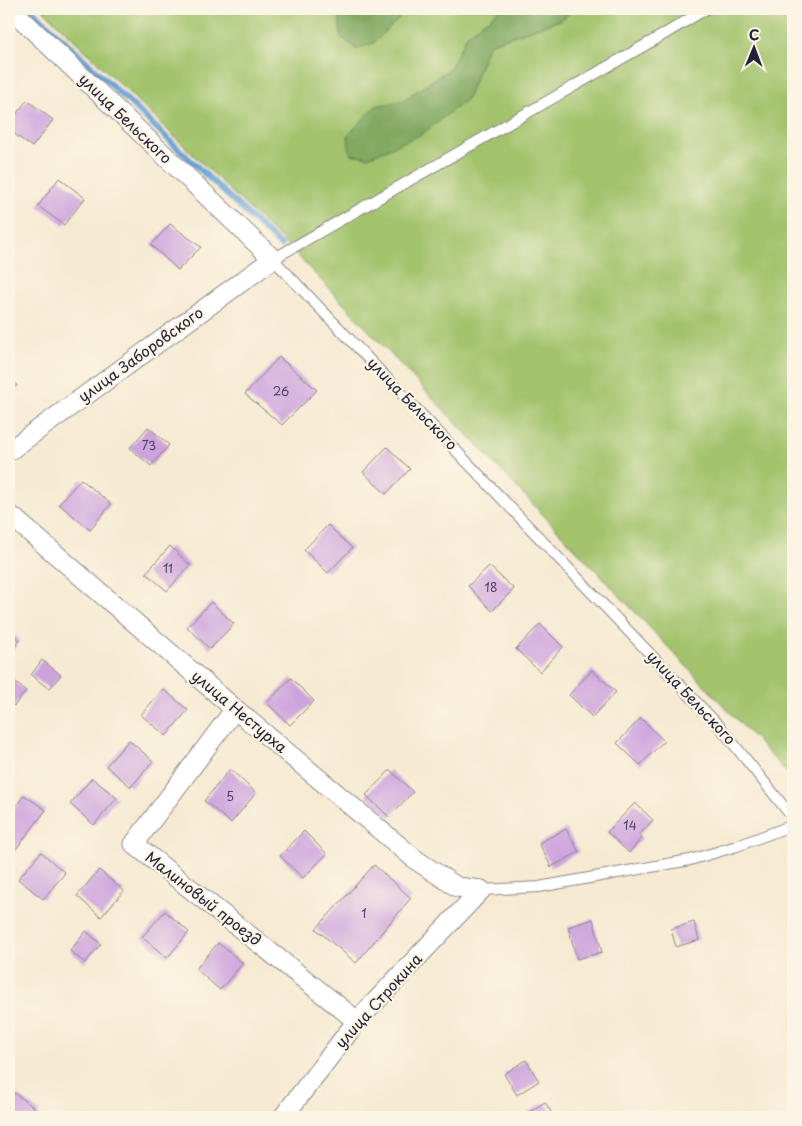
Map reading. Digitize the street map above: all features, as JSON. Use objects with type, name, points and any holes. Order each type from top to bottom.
[{"type":"street","name":"улица Бельского","points":[[11,9],[273,259]]},
{"type":"street","name":"улица Заборовского","points":[[9,451],[273,259]]},
{"type":"street","name":"улица Нестурха","points":[[9,514],[235,710],[416,860],[457,887],[481,890]]},
{"type":"street","name":"Малиновый проезд","points":[[235,710],[134,844],[357,1021]]},
{"type":"street","name":"улица Строкина","points":[[283,1117],[357,1021],[481,890]]},
{"type":"lane","points":[[273,259],[706,9]]},
{"type":"lane","name":"улица Бельского","points":[[273,259],[720,727],[793,818]]},
{"type":"lane","points":[[481,890],[539,888],[690,860],[737,846],[793,825]]},
{"type":"green space","points":[[42,9],[353,9],[339,18],[374,43],[402,15],[426,9],[501,9],[467,35],[450,69],[402,101],[376,106],[466,99],[488,44],[560,20],[575,9],[788,9],[793,17],[793,779],[297,255]]},
{"type":"green space","points":[[353,9],[426,9],[402,15],[374,43],[356,49],[341,37],[339,18]]},
{"type":"green space","points":[[501,9],[575,9],[560,20],[489,44],[467,99],[422,134],[368,157],[350,154],[348,135],[376,106],[402,101],[450,69],[467,35]]},
{"type":"building","points":[[27,100],[53,120],[32,147],[9,130],[9,124]]},
{"type":"building","points":[[59,178],[85,198],[64,225],[38,206]]},
{"type":"building","points":[[170,224],[201,247],[178,270],[151,245]]},
{"type":"building","points":[[279,357],[317,390],[282,425],[245,394]]},
{"type":"building","points":[[9,371],[17,386],[9,390]]},
{"type":"building","points":[[148,427],[169,445],[151,466],[130,448]]},
{"type":"building","points":[[387,447],[410,469],[386,494],[363,472]]},
{"type":"building","points":[[81,479],[111,504],[90,530],[59,504]]},
{"type":"building","points":[[328,525],[352,548],[328,573],[304,550]]},
{"type":"building","points":[[170,546],[190,565],[167,591],[146,573]]},
{"type":"building","points":[[489,566],[514,589],[492,611],[468,586]]},
{"type":"building","points":[[211,602],[234,624],[210,649],[187,627]]},
{"type":"building","points":[[540,624],[563,647],[540,672],[516,649]]},
{"type":"building","points":[[9,631],[20,640],[9,655]]},
{"type":"building","points":[[42,660],[61,675],[49,689],[31,675]]},
{"type":"building","points":[[592,670],[616,692],[592,717],[569,695]]},
{"type":"building","points":[[9,678],[26,691],[14,706],[9,701]]},
{"type":"building","points":[[291,678],[314,701],[290,725],[267,703]]},
{"type":"building","points":[[163,689],[188,710],[166,736],[141,715]]},
{"type":"building","points":[[641,718],[664,741],[640,765],[617,743]]},
{"type":"building","points":[[129,740],[153,761],[131,787],[106,766]]},
{"type":"building","points":[[230,769],[256,793],[231,823],[204,801]]},
{"type":"building","points":[[390,770],[413,792],[389,817],[366,795]]},
{"type":"building","points":[[92,778],[117,798],[94,825],[70,804]]},
{"type":"building","points":[[24,795],[46,810],[16,849],[9,845],[9,816]]},
{"type":"building","points":[[635,803],[653,820],[639,835],[642,838],[629,853],[607,832]]},
{"type":"building","points":[[566,829],[579,852],[551,867],[539,843]]},
{"type":"building","points":[[304,831],[327,854],[303,878],[280,856]]},
{"type":"building","points":[[41,852],[65,873],[43,899],[18,879]]},
{"type":"building","points":[[374,865],[411,898],[356,963],[316,929]]},
{"type":"building","points":[[99,870],[124,891],[101,917],[77,896]]},
{"type":"building","points":[[165,911],[189,932],[167,958],[142,937]]},
{"type":"building","points":[[593,919],[602,952],[577,959],[568,927]]},
{"type":"building","points":[[694,922],[699,940],[676,947],[671,929]]},
{"type":"building","points":[[86,931],[101,944],[85,963],[70,951]]},
{"type":"building","points":[[218,943],[243,963],[220,990],[196,969]]},
{"type":"building","points":[[526,1060],[539,1081],[517,1095],[504,1074]]},
{"type":"building","points":[[15,1093],[40,1112],[36,1117],[9,1117],[9,1102]]},
{"type":"building","points":[[545,1102],[554,1117],[523,1116]]},
{"type":"waterway","points":[[31,9],[281,246]]}]
